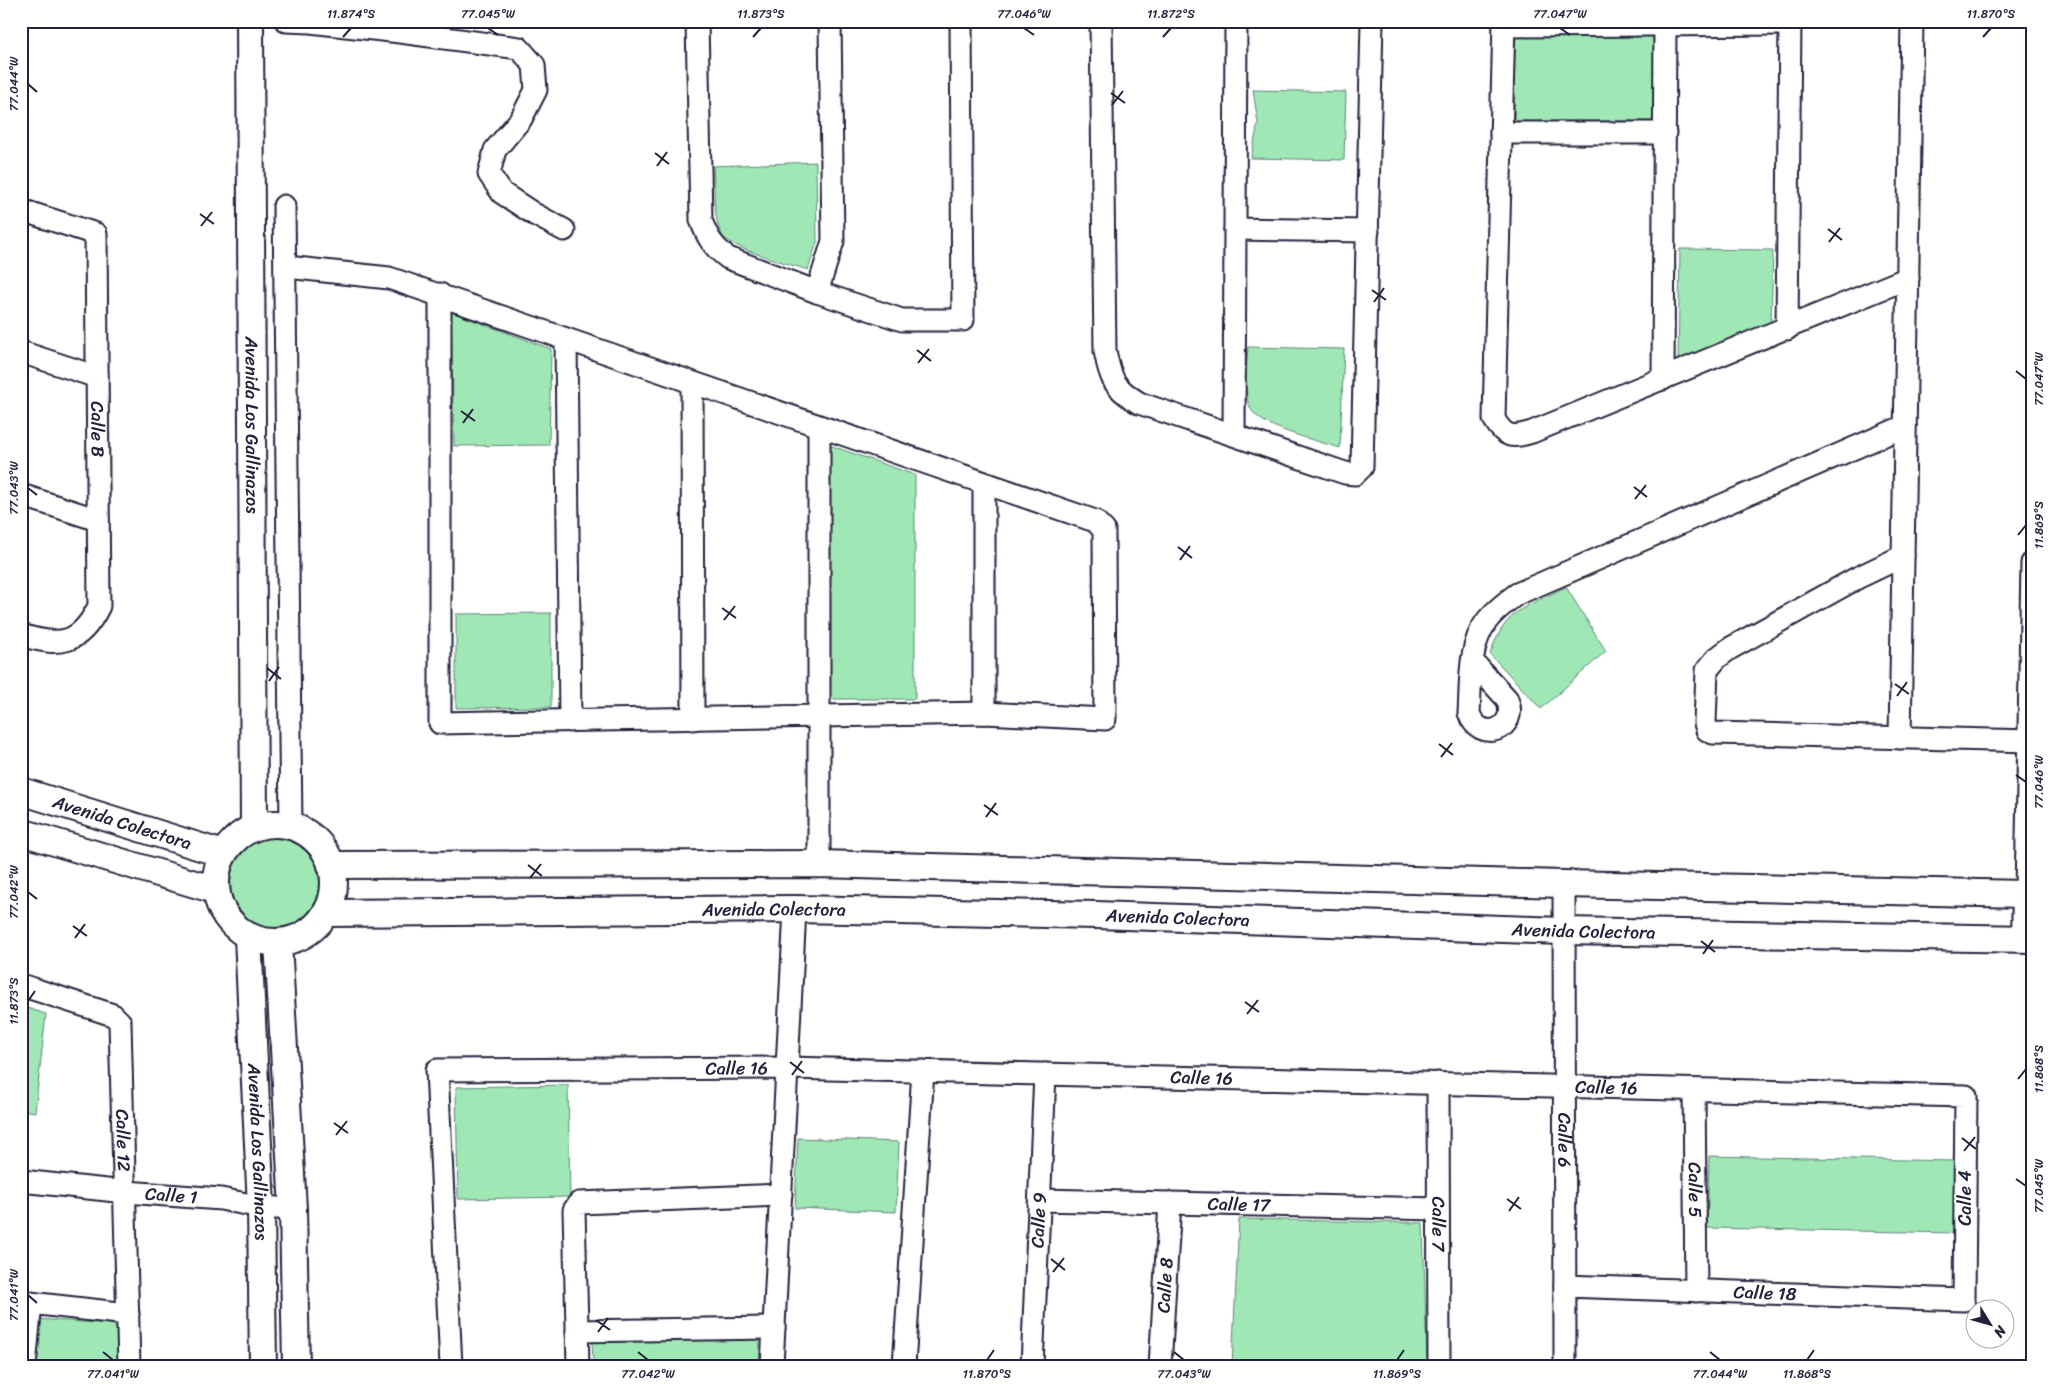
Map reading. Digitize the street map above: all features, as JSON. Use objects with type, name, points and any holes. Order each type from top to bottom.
[{"type":"street","name":"Avenida Los Gallinazos","points":[[250,21],[254,827]]},
{"type":"street","points":[[286,21],[400,32],[519,48],[534,65],[536,90],[521,120],[495,150],[488,174],[502,193],[534,214],[564,230]]},
{"type":"street","points":[[697,21],[701,220],[706,235],[715,248],[728,258],[817,292],[902,320],[963,320],[961,21]]},
{"type":"street","points":[[817,292],[833,241],[830,21]]},
{"type":"street","points":[[1101,21],[1105,351],[1109,373],[1121,392],[1140,402],[1345,473],[1355,474],[1362,467],[1372,21]]},
{"type":"street","points":[[1234,434],[1236,21]]},
{"type":"street","points":[[1900,738],[1912,21]]},
{"type":"street","points":[[1787,329],[1790,23],[1504,23],[1494,419],[1508,435],[1518,436],[1532,432],[1787,329],[1908,278]]},
{"type":"street","points":[[1663,379],[1665,24]]},
{"type":"street","points":[[1501,133],[1665,133]]},
{"type":"street","name":"Avenida Los Gallinazos","points":[[284,206],[287,267],[291,826]]},
{"type":"street","name":"Calle B","points":[[21,210],[96,234],[99,606],[91,622],[79,634],[62,642],[45,643],[21,635]]},
{"type":"street","points":[[1235,229],[1368,230]]},
{"type":"street","points":[[287,267],[390,278],[440,294],[692,383],[1095,521],[1104,530],[1105,719],[984,713],[440,723],[440,294]]},
{"type":"street","points":[[566,339],[570,721]]},
{"type":"street","points":[[21,352],[97,377]]},
{"type":"street","points":[[692,383],[693,719]]},
{"type":"street","points":[[819,426],[819,864]]},
{"type":"street","points":[[1473,662],[1478,639],[1485,623],[1498,608],[1517,594],[1905,426]]},
{"type":"street","points":[[984,482],[984,713]]},
{"type":"street","points":[[21,495],[98,520]]},
{"type":"street","points":[[1903,556],[1857,578],[1729,649],[1717,658],[1707,670],[1705,723],[1707,730],[1713,733],[2030,741]]},
{"type":"street","points":[[2028,939],[2032,563]]},
{"type":"street","name":"Avenida Colectora","points":[[21,791],[223,854]]},
{"type":"street","points":[[273,824],[291,826],[308,834],[322,847],[331,865],[334,885],[330,904],[320,922],[305,934],[287,942],[267,943],[248,937],[232,926],[221,910],[215,890],[216,871],[223,854],[236,838],[254,827],[273,824]]},
{"type":"street","points":[[21,832],[215,890]]},
{"type":"street","points":[[331,865],[819,864],[1564,884],[2029,894]]},
{"type":"street","name":"Calle 6","points":[[1564,884],[1565,1366]]},
{"type":"street","points":[[772,1366],[795,909]]},
{"type":"street","name":"Avenida Colectora","points":[[326,913],[795,909],[1096,915],[1564,931],[2028,939]]},
{"type":"street","name":"Avenida Los Gallinazos","points":[[248,937],[260,1207],[263,1366]]},
{"type":"street","name":"Avenida Los Gallinazos","points":[[278,942],[293,1209],[296,1366]]},
{"type":"street","name":"Calle 12","points":[[21,985],[113,1015],[120,1022],[126,1192],[129,1366]]},
{"type":"street","name":"Calle 16","points":[[451,1366],[437,1070],[787,1068],[1966,1096]]},
{"type":"street","points":[[904,1366],[923,1071]]},
{"type":"street","name":"Calle 9","points":[[1032,1366],[1045,1074]]},
{"type":"street","name":"Calle 7","points":[[1438,1083],[1439,1366]]},
{"type":"street","name":"Calle 5","points":[[1694,1090],[1696,1291]]},
{"type":"street","name":"Calle 4","points":[[1964,1300],[1966,1096]]},
{"type":"street","name":"Calle 1","points":[[21,1181],[126,1192],[221,1199],[260,1207],[293,1209]]},
{"type":"street","points":[[578,1366],[574,1210],[579,1203],[780,1196]]},
{"type":"street","name":"Calle 17","points":[[1040,1200],[1438,1210]]},
{"type":"street","name":"Calle 8","points":[[1160,1366],[1170,1203]]},
{"type":"street","name":"Calle 18","points":[[1565,1286],[1964,1300]]},
{"type":"street","points":[[26,1366],[26,1303],[128,1314]]},
{"type":"street","points":[[577,1332],[774,1328]]},
{"type":"green space","points":[[1515,35],[1657,35],[1656,121],[1514,121]]},
{"type":"green space","points":[[1253,90],[1346,92],[1344,160],[1251,158],[1258,123]]},
{"type":"green space","points":[[816,162],[817,242],[808,270],[748,251],[736,246],[722,235],[715,210],[713,166]]},
{"type":"green space","points":[[1680,249],[1773,250],[1771,324],[1678,361]]},
{"type":"green space","points":[[451,312],[551,349],[549,445],[454,446]]},
{"type":"green space","points":[[1248,347],[1344,349],[1340,448],[1280,429],[1258,417],[1252,411],[1246,389]]},
{"type":"green space","points":[[21,369],[23,369],[25,478],[21,477]]},
{"type":"green space","points":[[829,445],[915,475],[915,699],[828,699]]},
{"type":"green space","points":[[1566,587],[1606,651],[1541,709],[1490,654],[1503,627],[1511,618],[1529,605]]},
{"type":"green space","points":[[551,613],[551,707],[456,708],[456,614]]},
{"type":"green space","points":[[273,833],[292,837],[309,847],[319,864],[323,883],[319,902],[309,919],[292,929],[273,933],[254,929],[237,919],[227,902],[223,883],[227,864],[237,847],[254,837]]},
{"type":"green space","points":[[21,1006],[46,1014],[35,1112],[21,1110]]},
{"type":"green space","points":[[568,1085],[570,1197],[458,1199],[456,1087]]},
{"type":"green space","points":[[798,1138],[899,1142],[896,1212],[795,1208]]},
{"type":"green space","points":[[1709,1156],[1956,1161],[1954,1233],[1707,1228]]},
{"type":"green space","points":[[1239,1219],[1423,1223],[1427,1366],[1232,1366]]},
{"type":"green space","points":[[38,1319],[112,1324],[120,1334],[121,1366],[33,1366]]},
{"type":"green space","points":[[760,1336],[759,1366],[593,1366],[592,1339]]}]
